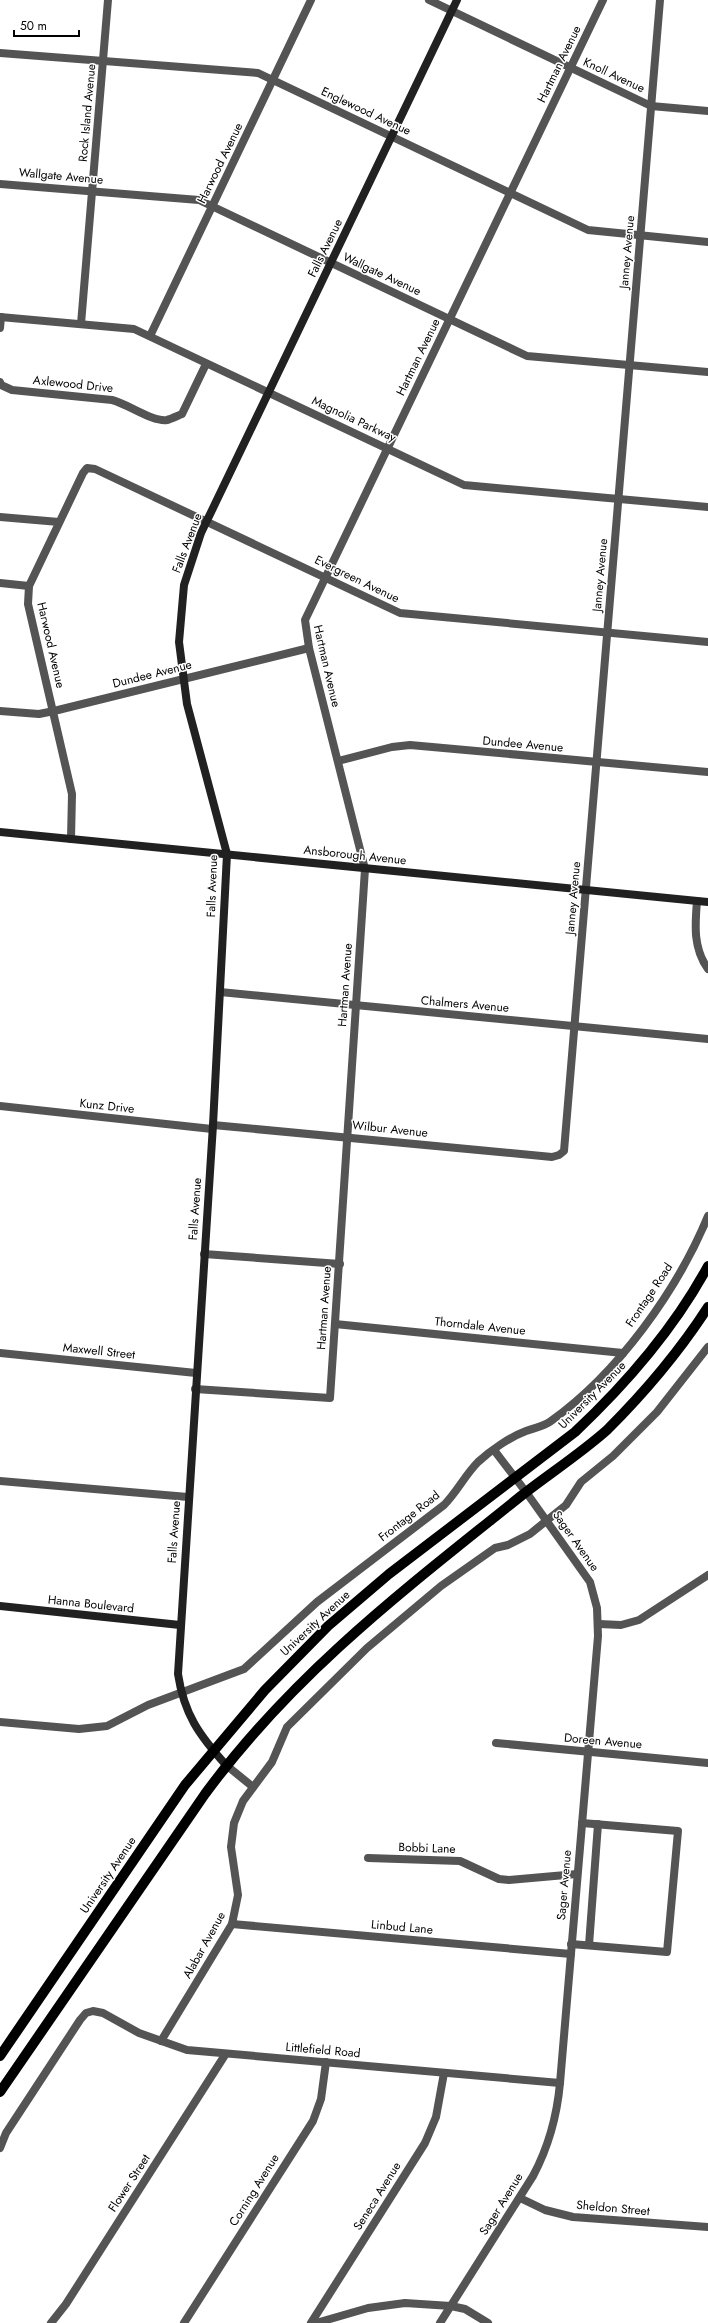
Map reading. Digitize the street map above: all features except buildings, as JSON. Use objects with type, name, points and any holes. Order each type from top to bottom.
[{"type":"main road","name":"University Avenue","points":[[0,2056],[185,1785],[212,1750],[265,1690],[328,1626],[389,1574],[575,1432],[639,1366],[675,1319],[708,1266]]},
{"type":"main road","points":[[0,2092],[226,1765],[281,1702],[342,1642],[399,1593],[526,1492],[590,1445],[636,1401],[676,1354],[708,1307]]},
{"type":"street","name":"Rock Island Avenue","points":[[81,324],[108,0]]},
{"type":"street","name":"Harwood Avenue","points":[[150,336],[311,0]]},
{"type":"street","name":"Knoll Avenue","points":[[430,0],[651,106],[708,111]]},
{"type":"street","name":"Falls Avenue","points":[[253,1787],[226,1765],[212,1750],[192,1722],[181,1692],[178,1674],[220,992],[226,854],[182,679],[179,642],[181,603],[189,567],[207,521],[457,0]]},
{"type":"street","name":"Hartman Avenue","points":[[195,1389],[330,1398],[365,869],[309,648],[305,620],[603,0]]},
{"type":"street","name":"Janney Avenue","points":[[564,1151],[660,0]]},
{"type":"street","name":"Englewood Avenue","points":[[0,53],[258,73],[588,230],[708,242]]},
{"type":"street","name":"Wallgate Avenue","points":[[0,184],[199,200],[527,356],[708,372]]},
{"type":"street","name":"Magnolia Parkway","points":[[1,317],[134,329],[464,485],[708,507]]},
{"type":"street","points":[[0,328],[1,317]]},
{"type":"street","name":"Axlewood Drive","points":[[0,382],[1,385],[12,390],[112,400],[125,403],[158,420],[167,420],[182,414],[206,364]]},
{"type":"street","name":"Harwood Avenue","points":[[71,839],[72,794],[54,711],[30,621],[28,604],[29,586],[83,473],[87,468]]},
{"type":"street","name":"Evergreen Avenue","points":[[87,468],[95,468],[400,613],[708,642]]},
{"type":"street","points":[[0,517],[60,522]]},
{"type":"street","points":[[0,583],[29,586]]},
{"type":"street","name":"Dundee Avenue","points":[[0,711],[39,714],[54,711],[309,648]]},
{"type":"street","name":"Dundee Avenue","points":[[338,760],[392,747],[410,745],[708,772]]},
{"type":"street","name":"Ansborough Avenue","points":[[0,832],[708,902]]},
{"type":"street","points":[[697,900],[696,941],[702,961],[708,969]]},
{"type":"street","name":"Chalmers Avenue","points":[[220,992],[708,1039]]},
{"type":"street","name":"Kunz Drive","points":[[0,1106],[212,1127]]},
{"type":"street","name":"Wilbur Avenue","points":[[212,1127],[347,1137],[552,1157],[559,1155],[564,1151]]},
{"type":"street","name":"Frontage Road","points":[[0,1722],[79,1729],[94,1728],[121,1720],[148,1705],[233,1674],[253,1663],[318,1602],[444,1505],[454,1495],[470,1471],[494,1450],[515,1436],[541,1428],[583,1395],[623,1353],[664,1298],[695,1244],[708,1216]]},
{"type":"street","points":[[204,1254],[340,1264]]},
{"type":"street","name":"Thorndale Avenue","points":[[335,1324],[623,1353]]},
{"type":"street","points":[[253,1787],[272,1762],[287,1727],[367,1648],[441,1586],[481,1556],[495,1548],[508,1545],[530,1534],[566,1505],[581,1482],[619,1450],[658,1412],[708,1347]]},
{"type":"street","name":"Maxwell Street","points":[[0,1353],[196,1373]]},
{"type":"street","name":"Sager Avenue","points":[[440,2323],[520,2198],[542,2160],[549,2142],[560,2083],[598,1624],[595,1595],[590,1582],[516,1478],[494,1450]]},
{"type":"street","points":[[0,1481],[188,1497]]},
{"type":"street","points":[[598,1624],[621,1625],[639,1620],[708,1575]]},
{"type":"street","name":"Hanna Boulevard","points":[[0,1606],[180,1625]]},
{"type":"street","name":"Doreen Avenue","points":[[496,1743],[708,1763]]},
{"type":"street","name":"Alabar Avenue","points":[[161,2041],[232,1924],[238,1894],[231,1836],[237,1811],[253,1787]]},
{"type":"street","points":[[571,1944],[667,1952],[678,1831],[582,1823]]},
{"type":"street","points":[[589,1945],[598,1824]]},
{"type":"street","name":"Bobbi Lane","points":[[368,1858],[460,1861],[499,1879],[509,1880],[577,1874]]},
{"type":"street","name":"Linbud Lane","points":[[232,1924],[570,1954]]},
{"type":"street","name":"Littlefield Road","points":[[0,2148],[6,2133],[80,2020],[86,2013],[93,2011],[102,2013],[132,2030],[187,2050],[560,2083]]},
{"type":"street","name":"Flower Street","points":[[51,2323],[66,2304],[225,2054]]},
{"type":"street","name":"Corning Avenue","points":[[184,2323],[313,2121],[321,2100],[326,2062]]},
{"type":"street","name":"Seneca Avenue","points":[[311,2323],[425,2143],[436,2116],[444,2073]]},
{"type":"street","name":"Sheldon Street","points":[[520,2198],[546,2210],[573,2216],[708,2227]]},
{"type":"street","points":[[316,2323],[352,2311],[386,2304],[451,2306],[465,2309],[488,2323]]}]
